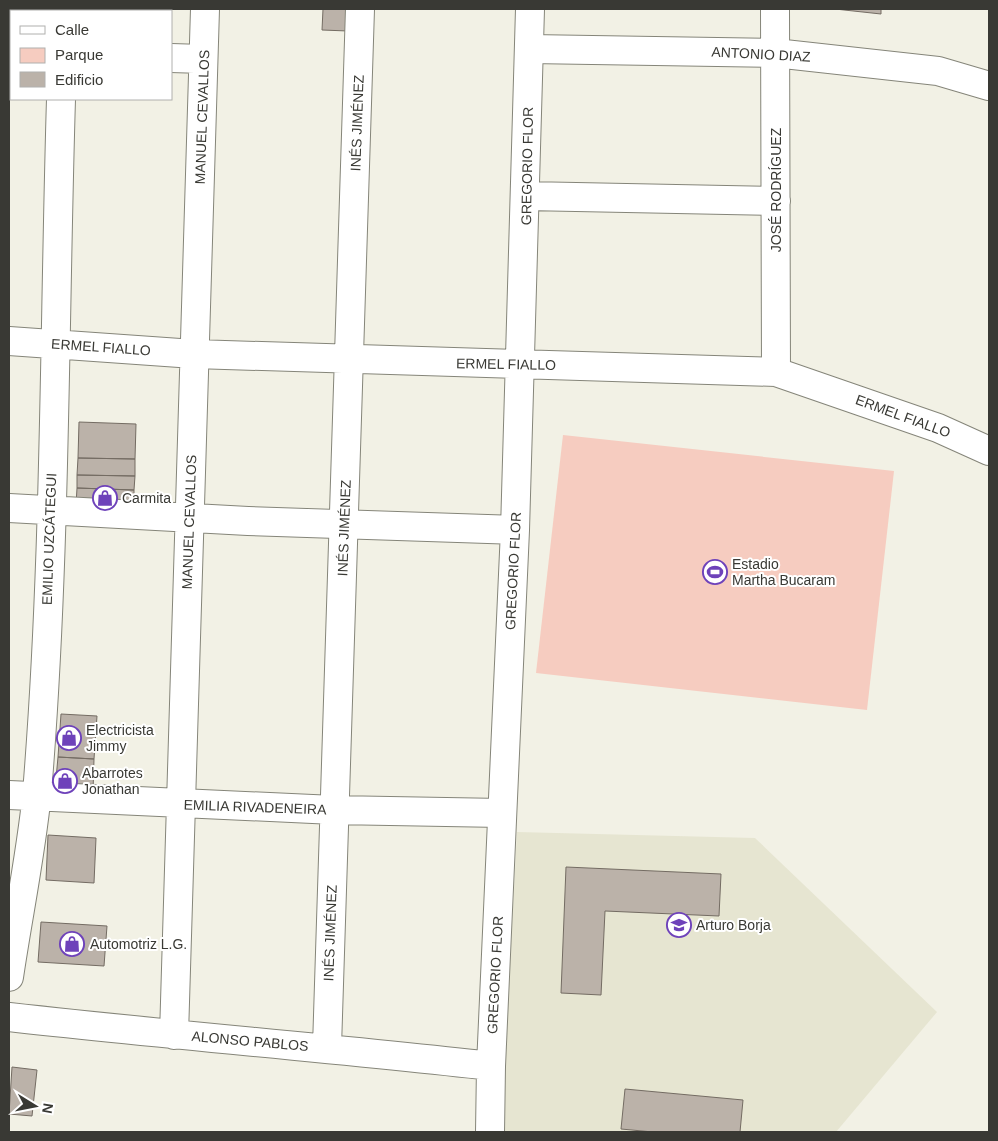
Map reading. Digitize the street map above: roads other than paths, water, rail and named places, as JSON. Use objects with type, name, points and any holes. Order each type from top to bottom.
[{"type":"street","name":"MANUEL CEVALLOS","points":[[174,1035],[205,9]]},
{"type":"street","name":"INÉS JIMÉNEZ","points":[[327,1048],[360,9]]},
{"type":"street","name":"GREGORIO FLOR","points":[[490,1132],[491,1066],[521,364],[530,9]]},
{"type":"street","name":"JOSÉ RODRÍGUEZ","points":[[775,9],[776,372]]},
{"type":"street","name":"ANTONIO DIAZ","points":[[530,49],[775,53],[938,71],[989,86]]},
{"type":"street","points":[[172,58],[203,59]]},
{"type":"street","name":"EMILIO UZCÁTEGUI","points":[[9,977],[36,795],[51,510],[61,100]]},
{"type":"street","points":[[526,196],[776,201]]},
{"type":"street","name":"ERMEL FIALLO","points":[[9,341],[194,354],[776,372],[938,428],[989,451]]},
{"type":"street","points":[[9,508],[515,530]]},
{"type":"street","name":"EMILIA RIVADENEIRA","points":[[9,795],[334,810],[502,813]]},
{"type":"street","name":"ALONSO PABLOS","points":[[9,1017],[491,1066]]},
{"type":"place","name":"Carmita","points":[[105,498]]},
{"type":"place","name":"Estadio Martha Bucaram","points":[[715,572]]},
{"type":"place","name":"Electricista Jimmy","points":[[69,738]]},
{"type":"place","name":"Abarrotes Jonathan","points":[[65,781]]},
{"type":"place","name":"Arturo Borja","points":[[679,925]]},
{"type":"place","name":"Automotriz L.G.","points":[[72,944]]}]
